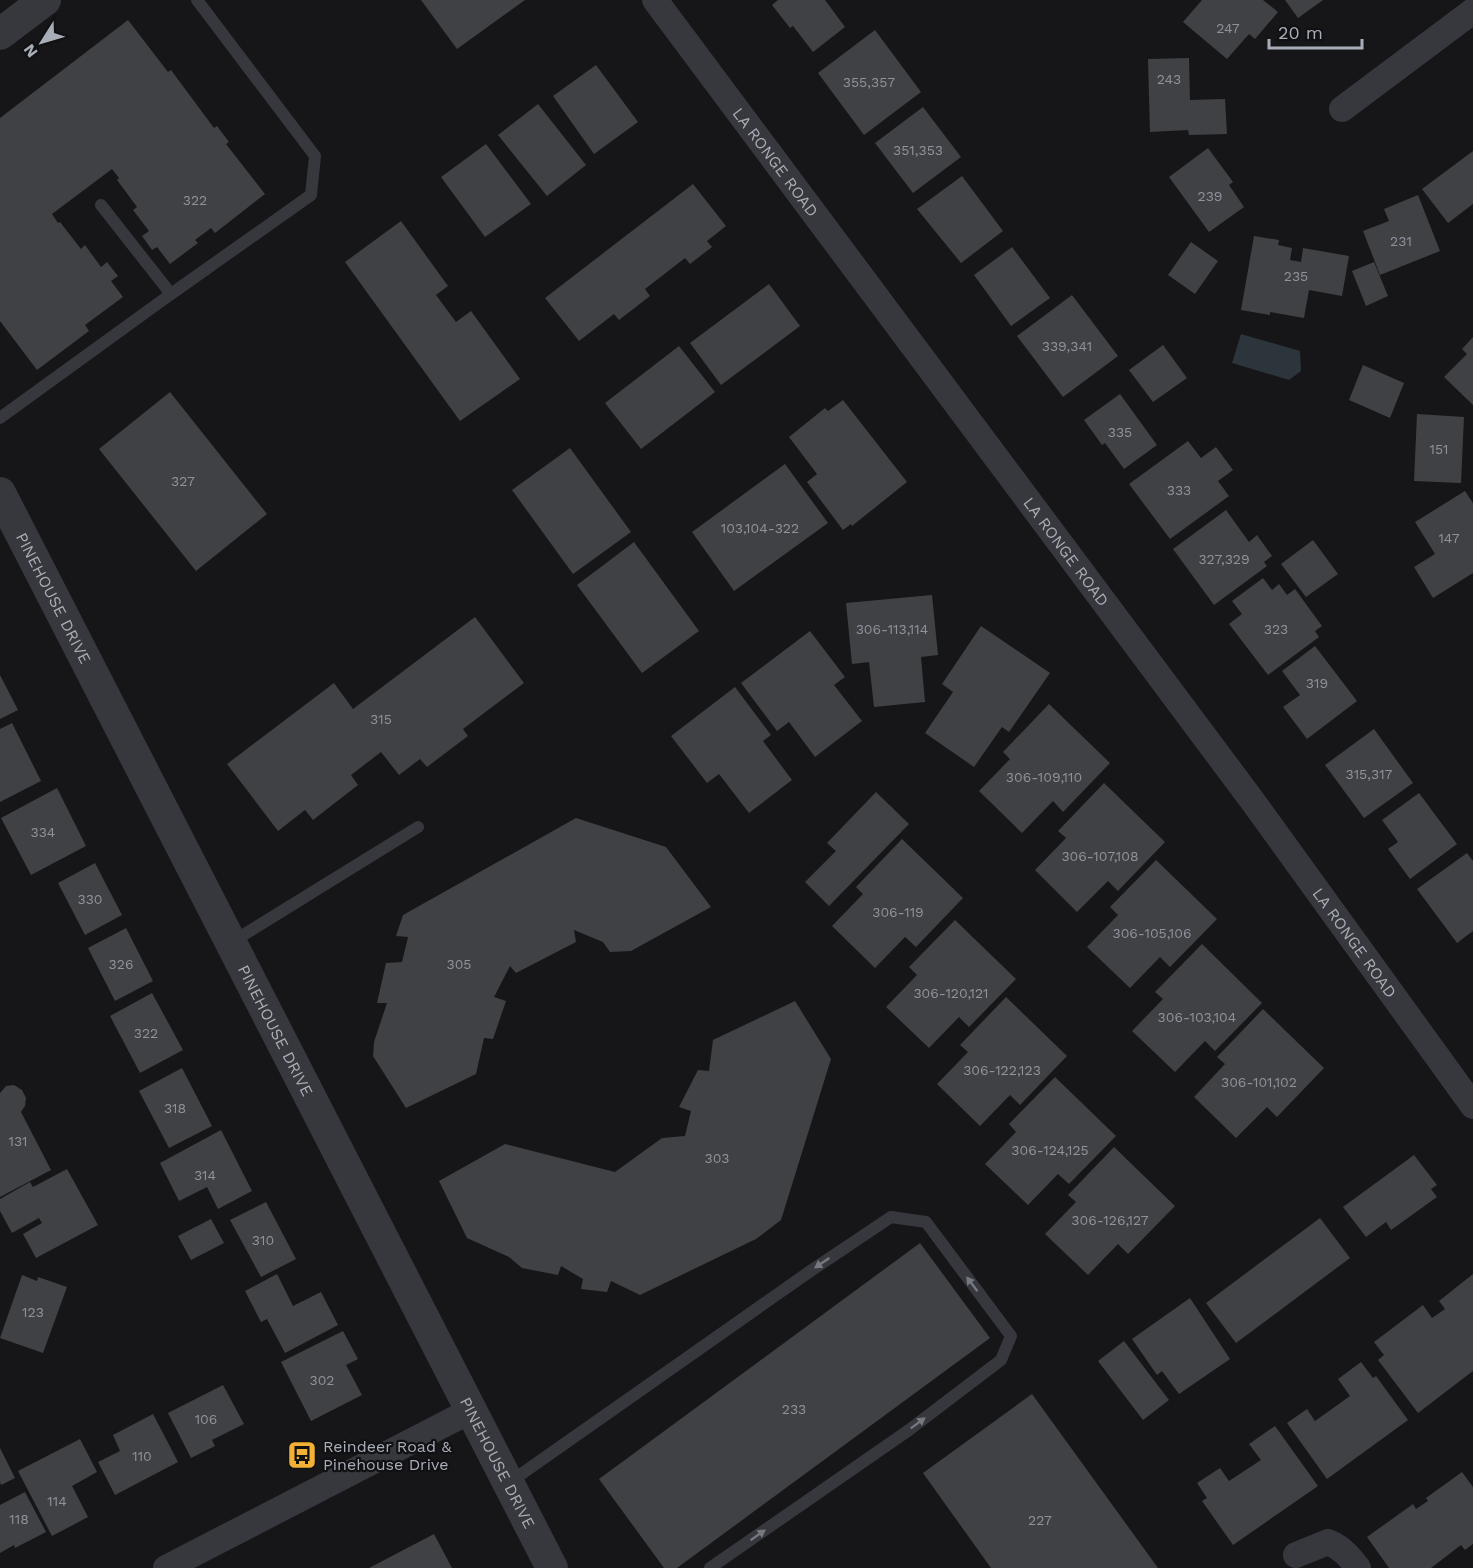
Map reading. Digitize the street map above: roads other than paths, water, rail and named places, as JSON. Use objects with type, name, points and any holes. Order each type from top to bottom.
[{"type":"street","points":[[0,34],[45,0]]},
{"type":"street","name":"LA RONGE ROAD","points":[[655,0],[1469,1093]]},
{"type":"street","points":[[1342,109],[1473,10]]},
{"type":"street","name":"PINEHOUSE DRIVE","points":[[0,493],[552,1568]]},
{"type":"street","points":[[166,1568],[470,1411]]},
{"type":"street","points":[[1296,1555],[1328,1542],[1338,1546],[1358,1568]]},
{"type":"lane","points":[[0,418],[311,195],[315,156],[197,0]]},
{"type":"lane","points":[[101,205],[171,294]]},
{"type":"lane","points":[[231,942],[418,827]]},
{"type":"lane","points":[[508,1483],[808,1272],[891,1217],[926,1222],[1011,1336],[1000,1360],[909,1430],[711,1568]]},
{"type":"place","name":"Reindeer Road & Pinehouse Drive","points":[[302,1455]]}]
